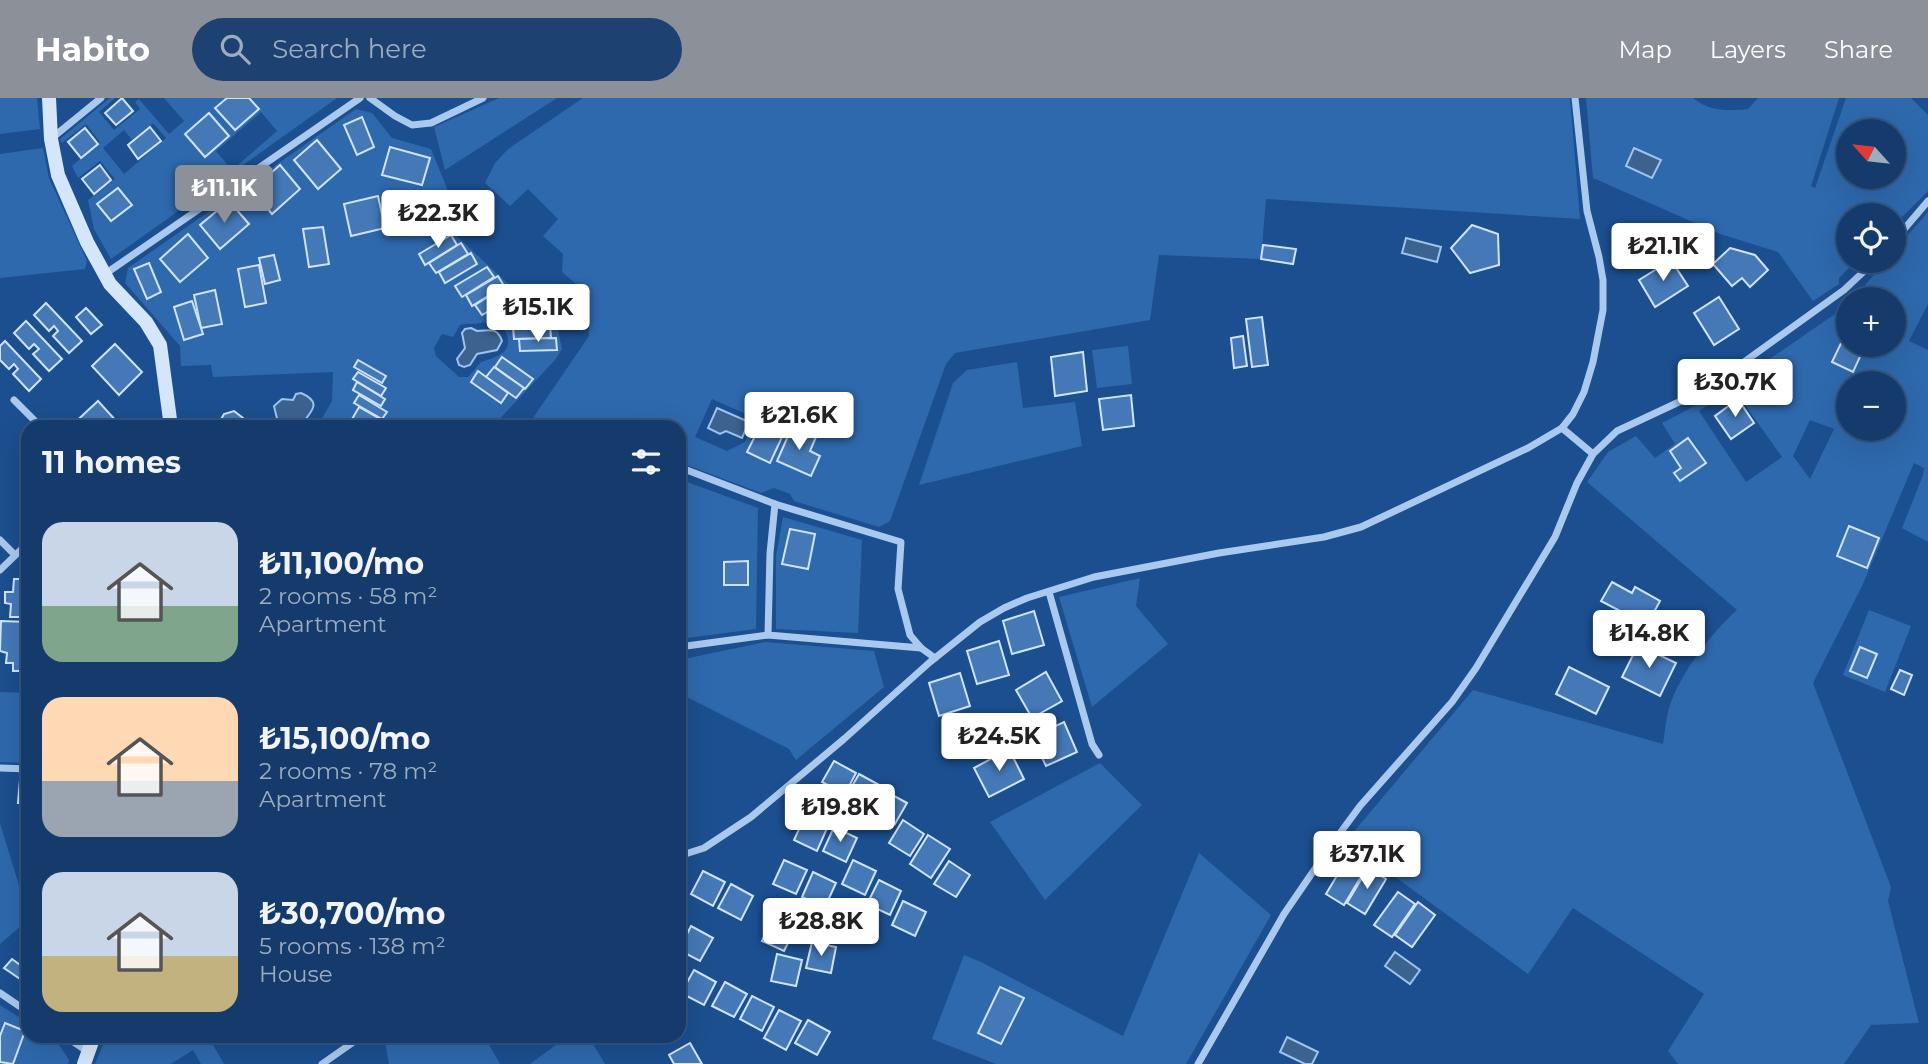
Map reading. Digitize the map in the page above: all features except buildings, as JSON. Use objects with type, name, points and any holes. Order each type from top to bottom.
[{"type":"street","points":[[49,98],[51,139],[58,175],[104,274],[146,322],[160,345],[170,420]]},
{"type":"street","points":[[51,139],[101,98]]},
{"type":"street","points":[[104,274],[360,98]]},
{"type":"street","points":[[370,98],[412,125],[431,123],[483,98]]},
{"type":"street","points":[[686,854],[704,848],[751,817],[935,658],[980,622],[1004,608],[1094,577],[1219,553],[1324,537],[1361,527],[1528,448],[1562,428],[1584,392],[1603,310],[1603,280],[1587,211],[1575,98]]},
{"type":"street","points":[[1906,227],[1928,201]]},
{"type":"street","points":[[1198,1064],[1283,914],[1325,854],[1360,806],[1452,702],[1476,668],[1555,537],[1577,483],[1593,454],[1617,431],[1679,402],[1737,367],[1844,290],[1862,273]]},
{"type":"street","points":[[15,400],[34,420]]},
{"type":"street","points":[[1562,428],[1593,454]]},
{"type":"street","points":[[686,470],[775,504],[901,542],[898,589],[909,635],[920,648],[935,658]]},
{"type":"street","points":[[768,635],[770,553],[775,504]]},
{"type":"street","points":[[0,540],[15,555]]},
{"type":"street","points":[[0,570],[21,549]]},
{"type":"street","points":[[1049,592],[1092,744],[1099,755]]},
{"type":"street","points":[[686,646],[768,635],[920,648]]},
{"type":"street","points":[[0,768],[21,769]]},
{"type":"street","points":[[0,993],[21,1007]]},
{"type":"street","points":[[72,1043],[85,1057]]},
{"type":"street","points":[[323,1064],[352,1043]]},
{"type":"shaded area","points":[[0,98],[37,98],[40,129],[0,134]]},
{"type":"shaded area","points":[[110,98],[115,98],[99,112],[114,130],[140,109],[135,102],[139,99],[169,134],[184,121],[164,98],[337,98],[111,259],[94,229],[88,200],[115,179],[100,161],[78,178],[72,166],[100,142],[86,124],[62,143],[60,139]],"holes":[[[261,112],[277,131],[232,170],[216,151]],[[153,123],[166,138],[124,174],[103,148],[124,130],[132,140]]]},
{"type":"shaded area","points":[[499,98],[557,98],[445,170],[434,127]]},
{"type":"shaded area","points":[[583,98],[1570,98],[1580,219],[1266,199],[1261,259],[1159,255],[1150,320],[955,353],[946,364],[890,521],[879,527],[794,501],[790,494],[774,488],[761,493],[686,465],[686,420],[533,420],[589,336],[589,295],[562,272],[563,254],[543,236],[558,219],[528,189],[510,206],[485,183],[495,163],[508,149]],"holes":[[[712,399],[755,418],[745,442],[727,451],[695,437]]]},
{"type":"shaded area","points":[[1586,98],[1693,98],[1719,110],[1733,110],[1748,109],[1758,98],[1839,98],[1811,186],[1815,188],[1836,127],[1836,189],[1906,189],[1906,119],[1839,119],[1846,98],[1911,98],[1928,115],[1928,191],[1906,213],[1906,203],[1836,203],[1836,273],[1844,273],[1839,278],[1839,284],[1813,301],[1778,252],[1720,234],[1593,178]]},
{"type":"shaded area","points":[[356,109],[372,113],[392,138],[431,149],[460,220],[448,228],[558,330],[562,349],[555,360],[499,420],[321,420],[332,401],[333,372],[213,377],[211,365],[181,366],[180,346],[125,283],[128,268]],"holes":[[[488,321],[502,325],[508,340],[505,351],[481,362],[468,377],[459,377],[436,356],[434,348],[442,334],[453,337],[460,325]]]},
{"type":"shaded area","points":[[43,148],[49,178],[87,261],[85,269],[0,278],[0,154]]},
{"type":"shaded area","points":[[1634,148],[1661,160],[1652,178],[1626,166]]},
{"type":"shaded area","points":[[1928,212],[1928,304],[1909,341],[1928,350],[1928,542],[1902,528],[1923,475],[1924,468],[1914,463],[1863,584],[1813,683],[1891,887],[1888,901],[1919,1023],[1871,1025],[1844,1064],[1678,1064],[1668,1051],[1704,994],[1573,908],[1528,974],[1346,841],[1473,690],[1663,744],[1669,710],[1681,680],[1707,642],[1737,610],[1587,482],[1608,452],[1636,436],[1655,458],[1675,444],[1662,423],[1734,382],[1836,313],[1836,357],[1906,357],[1906,287],[1864,287],[1875,273],[1906,273],[1906,237]],"holes":[[[1733,388],[1782,457],[1746,482],[1699,411]],[[1810,420],[1834,429],[1810,479],[1793,456]]]},
{"type":"shaded area","points":[[1406,238],[1441,247],[1437,262],[1402,253]]},
{"type":"shaded area","points":[[471,328],[477,331],[495,331],[502,341],[497,350],[477,354],[470,365],[464,367],[459,365],[457,359],[465,348],[462,333]]},
{"type":"shaded area","points":[[1128,346],[1132,384],[1097,388],[1092,350]]},
{"type":"shaded area","points":[[1017,362],[1023,408],[1075,402],[1082,446],[919,485],[953,383],[967,370]]},
{"type":"shaded area","points":[[301,393],[308,397],[314,405],[306,420],[277,420],[274,406],[282,399],[293,400],[296,394]]},
{"type":"shaded area","points":[[717,408],[749,422],[742,438],[726,431],[720,434],[708,428]]},
{"type":"shaded area","points":[[686,482],[758,508],[756,629],[686,638]]},
{"type":"shaded area","points":[[783,517],[862,540],[858,633],[776,629],[776,556]]},
{"type":"shaded area","points":[[1140,578],[1136,606],[1168,644],[1092,707],[1059,597]]},
{"type":"shaded area","points":[[1869,610],[1911,626],[1885,692],[1843,675]]},
{"type":"shaded area","points":[[765,642],[874,651],[884,687],[796,760],[789,749],[686,697],[686,659]]},
{"type":"shaded area","points":[[0,692],[21,693],[21,763],[0,762]]},
{"type":"shaded area","points":[[1100,763],[1142,805],[1045,900],[990,822]]},
{"type":"shaded area","points":[[0,823],[21,892],[21,926],[0,944]]},
{"type":"shaded area","points":[[1199,853],[1271,915],[1186,1064],[996,1064],[932,1039],[964,955],[1123,1036]]},
{"type":"shaded area","points":[[1395,952],[1420,970],[1410,984],[1385,966]]},
{"type":"shaded area","points":[[0,1005],[21,1018],[21,1043],[57,1043],[69,1060],[68,1064],[0,1064]]},
{"type":"shaded area","points":[[1287,1037],[1318,1052],[1312,1064],[1305,1064],[1280,1052]]},
{"type":"shaded area","points":[[104,1043],[212,1043],[224,1064],[201,1064],[193,1050],[171,1064],[95,1064]]},
{"type":"shaded area","points":[[385,1043],[488,1043],[500,1064],[389,1064]]},
{"type":"shaded area","points":[[558,1043],[592,1043],[605,1064],[530,1064]]}]
